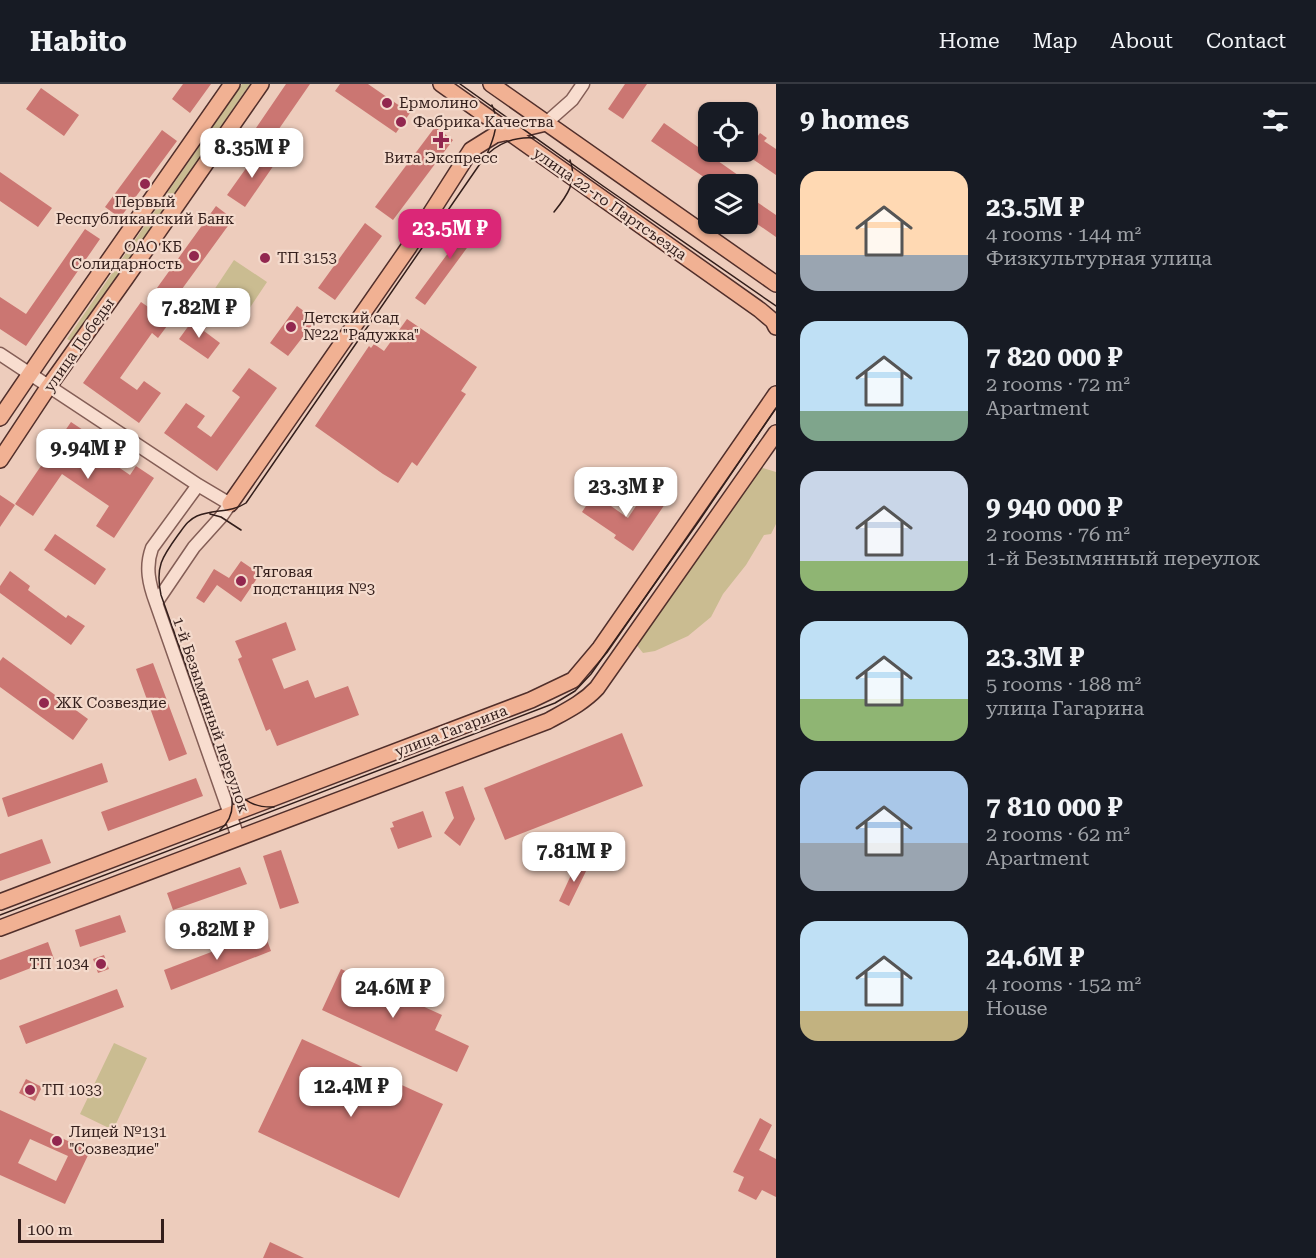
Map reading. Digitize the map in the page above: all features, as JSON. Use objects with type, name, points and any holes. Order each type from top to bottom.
[{"type":"main road","name":"улица Победы","points":[[0,418],[232,84]]},
{"type":"main road","name":"улица Победы","points":[[0,460],[49,386],[261,84]]},
{"type":"main road","name":"улица 22-го Партсъезда","points":[[441,84],[760,310],[773,321],[776,327]]},
{"type":"main road","name":"улица 22-го Партсъезда","points":[[491,84],[776,284]]},
{"type":"main road","points":[[230,504],[409,247],[471,150],[495,135],[546,123]]},
{"type":"main road","name":"улица Гагарина","points":[[0,902],[531,700],[573,680],[600,648],[776,394]]},
{"type":"main road","name":"улица Гагарина","points":[[0,928],[548,721],[576,706],[588,697],[609,670],[776,433]]},
{"type":"street","points":[[546,123],[572,100],[583,84]]},
{"type":"street","points":[[0,354],[230,504]]},
{"type":"street","name":"1-й Безымянный переулок","points":[[198,485],[152,548],[149,555],[149,584],[238,837]]},
{"type":"street","name":"1-й Безымянный переулок","points":[[156,603],[194,547],[230,504]]},
{"type":"shaded area","points":[[242,84],[250,84],[73,342],[67,339]]},
{"type":"shaded area","points":[[234,260],[267,282],[239,324],[206,302]]},
{"type":"shaded area","points":[[760,467],[776,472],[776,524],[771,534],[764,535],[746,565],[723,594],[711,617],[688,636],[655,651],[643,653],[635,643],[695,562],[725,510]]},
{"type":"shaded area","points":[[114,1043],[147,1058],[113,1130],[80,1114]]},
{"type":"building","points":[[183,84],[211,84],[190,113],[172,99]]},
{"type":"building","points":[[286,84],[310,84],[272,139],[256,128]]},
{"type":"building","points":[[340,84],[368,84],[410,113],[396,133],[335,91]]},
{"type":"building","points":[[625,84],[647,84],[623,119],[608,109]]},
{"type":"building","points":[[41,88],[79,115],[64,136],[26,109]]},
{"type":"building","points":[[664,123],[698,147],[698,162],[719,162],[736,174],[699,174],[651,141]]},
{"type":"building","points":[[435,127],[453,140],[393,220],[375,207]]},
{"type":"building","points":[[162,130],[177,141],[120,218],[105,207]]},
{"type":"building","points":[[760,133],[767,138],[764,141],[776,149],[776,175],[757,162]]},
{"type":"building","points":[[259,150],[276,162],[245,207],[227,195]]},
{"type":"building","points":[[0,172],[52,208],[38,227],[0,201]]},
{"type":"building","points":[[758,203],[776,215],[776,237],[758,225]]},
{"type":"building","points":[[216,206],[233,219],[174,300],[157,288]]},
{"type":"building","points":[[476,215],[486,222],[425,305],[415,298]]},
{"type":"building","points":[[365,223],[382,236],[335,300],[318,288]]},
{"type":"building","points":[[85,229],[100,239],[26,346],[0,329],[0,297],[26,314]]},
{"type":"building","points":[[141,302],[170,322],[158,338],[152,333],[120,378],[137,390],[144,381],[161,393],[139,423],[83,383]]},
{"type":"building","points":[[297,306],[316,320],[288,356],[270,343]]},
{"type":"building","points":[[195,317],[205,324],[204,331],[220,343],[208,359],[179,339]]},
{"type":"building","points":[[407,319],[477,367],[461,391],[466,394],[417,466],[412,462],[398,483],[315,426],[369,346],[371,348],[374,344],[384,351]]},
{"type":"building","points":[[249,368],[277,388],[217,471],[164,433],[186,403],[205,416],[197,427],[211,437],[240,397],[232,391]]},
{"type":"building","points":[[71,422],[89,434],[83,443],[130,475],[136,466],[154,478],[114,538],[96,526],[109,506],[62,474],[33,516],[15,504]]},
{"type":"building","points":[[646,491],[665,504],[633,551],[614,538],[616,535],[582,512],[594,494],[628,518]]},
{"type":"building","points":[[0,495],[15,505],[0,527]]},
{"type":"building","points":[[55,534],[106,569],[95,585],[44,550]]},
{"type":"building","name":"Тяговая подстанция №3","points":[[241,561],[260,574],[241,602],[217,585],[204,603],[196,598],[214,569],[229,578]]},
{"type":"building","points":[[10,571],[30,586],[28,590],[66,618],[68,615],[85,626],[71,645],[0,593],[0,586]]},
{"type":"building","points":[[286,622],[296,650],[272,659],[284,689],[308,680],[315,698],[348,686],[359,715],[277,746],[270,729],[266,731],[238,659],[242,657],[235,641]]},
{"type":"building","name":"ЖК Созвездие","points":[[3,657],[88,719],[73,740],[0,687],[0,661]]},
{"type":"building","points":[[153,663],[187,754],[169,761],[136,669]]},
{"type":"building","points":[[622,733],[643,786],[505,840],[484,788]]},
{"type":"building","points":[[102,763],[108,782],[8,817],[2,798]]},
{"type":"building","points":[[196,778],[203,796],[108,831],[101,812]]},
{"type":"building","points":[[463,786],[475,819],[460,846],[444,833],[454,818],[445,792]]},
{"type":"building","points":[[423,811],[432,837],[398,849],[390,828],[394,827],[392,822]]},
{"type":"building","points":[[42,839],[51,863],[0,881],[0,854]]},
{"type":"building","points":[[281,850],[299,903],[280,909],[263,856]]},
{"type":"building","points":[[578,860],[589,865],[569,906],[559,901]]},
{"type":"building","points":[[240,867],[247,884],[173,910],[167,893]]},
{"type":"building","points":[[120,915],[126,932],[80,947],[75,930]]},
{"type":"building","points":[[264,932],[271,951],[171,990],[164,970]]},
{"type":"building","points":[[48,942],[54,959],[0,980],[0,960]]},
{"type":"building","name":"ТП 1034","points":[[104,955],[109,969],[98,973],[93,959]]},
{"type":"building","points":[[341,969],[442,1015],[435,1030],[469,1046],[457,1072],[322,1010]]},
{"type":"building","points":[[117,989],[124,1007],[26,1044],[19,1026]]},
{"type":"building","points":[[302,1039],[443,1104],[399,1198],[258,1132]]},
{"type":"building","name":"ТП 1033","points":[[26,1079],[42,1087],[35,1101],[19,1093]]},
{"type":"building","points":[[0,1110],[90,1151],[65,1204],[0,1175]],"holes":[[[30,1139],[68,1156],[56,1181],[18,1163]]]},
{"type":"building","points":[[760,1118],[772,1125],[759,1150],[776,1159],[776,1197],[762,1190],[756,1200],[738,1191],[744,1177],[733,1172]]},
{"type":"building","points":[[270,1242],[304,1258],[263,1258]]},
{"type":"tram line","points":[[460,84],[776,306]]},
{"type":"tram line","points":[[487,154],[496,124],[492,105]]},
{"type":"tram line","points":[[220,830],[231,813],[231,793],[161,595],[159,577],[164,556],[184,527],[194,518],[246,503],[484,158],[495,148],[507,142],[521,138],[535,138]]},
{"type":"tram line","points":[[554,212],[570,188],[573,175],[570,160]]},
{"type":"tram line","points":[[0,915],[555,703],[575,691],[591,674],[776,408]]},
{"type":"tram line","points":[[210,514],[221,517],[241,530]]},
{"type":"tram line","points":[[231,785],[250,802],[274,807]]},
{"type":"place","name":"Ермолино","points":[[387,103]]},
{"type":"place","name":"Фабрика Качества","points":[[401,122]]},
{"type":"place","name":"Вита Экспресс","points":[[441,140]]},
{"type":"place","name":"Первый Республиканский Банк","points":[[145,184]]},
{"type":"place","name":"ОАО КБ Солидарность","points":[[194,256]]},
{"type":"place","name":"ТП 3153","points":[[265,258]]},
{"type":"place","name":"Детский сад №22 \"Радужка\"","points":[[291,327]]},
{"type":"place","name":"Тяговая подстанция №3","points":[[241,581]]},
{"type":"place","name":"ЖК Созвездие","points":[[44,703]]},
{"type":"place","name":"ТП 1034","points":[[101,964]]},
{"type":"place","name":"ТП 1033","points":[[30,1090]]},
{"type":"place","name":"Лицей №131 \"Созвездие\"","points":[[57,1141]]}]
